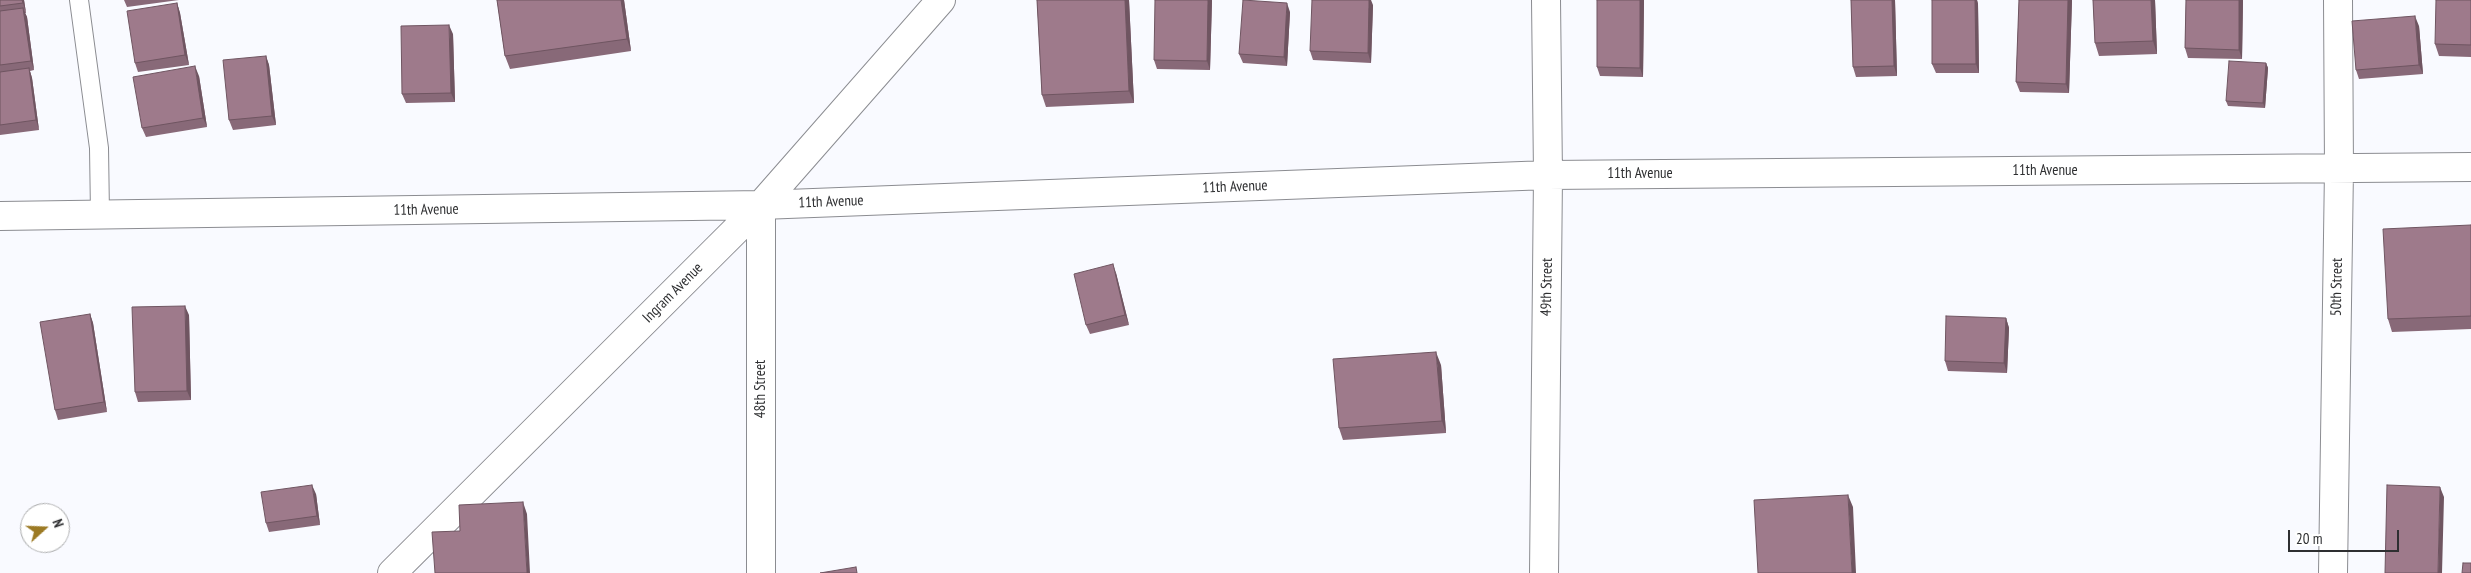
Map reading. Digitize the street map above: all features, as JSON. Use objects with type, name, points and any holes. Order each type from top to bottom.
[{"type":"street","name":"Ingram Avenue","points":[[392,573],[761,205],[941,0]]},
{"type":"street","name":"49th Street","points":[[1544,573],[1548,175],[1546,0]]},
{"type":"street","name":"50th Street","points":[[2333,573],[2339,169],[2338,0]]},
{"type":"street","name":"11th Avenue","points":[[0,216],[761,205],[1548,175],[2471,167]]},
{"type":"street","name":"48th Street","points":[[761,205],[761,573]]},
{"type":"lane","points":[[79,0],[98,148],[100,214]]},
{"type":"building","points":[[0,0],[22,0],[23,3],[0,6]]},
{"type":"building","points":[[497,0],[621,0],[627,39],[505,56]]},
{"type":"building","points":[[1037,0],[1125,0],[1129,91],[1042,95]]},
{"type":"building","points":[[1155,0],[1208,0],[1207,61],[1154,60]]},
{"type":"building","points":[[1243,0],[1287,3],[1284,57],[1239,54]]},
{"type":"building","points":[[1312,0],[1369,0],[1368,53],[1310,51]]},
{"type":"building","points":[[1597,0],[1640,0],[1640,68],[1597,67]]},
{"type":"building","points":[[1851,0],[1892,0],[1894,66],[1853,67]]},
{"type":"building","points":[[1932,0],[1975,0],[1976,64],[1932,64]]},
{"type":"building","points":[[2019,0],[2068,0],[2066,84],[2016,82]]},
{"type":"building","points":[[2093,0],[2151,0],[2153,41],[2095,43]]},
{"type":"building","points":[[2186,0],[2239,0],[2239,50],[2185,48]]},
{"type":"building","points":[[2436,0],[2471,0],[2471,45],[2435,44]]},
{"type":"building","points":[[177,3],[185,55],[135,63],[127,11]]},
{"type":"building","points":[[23,8],[31,61],[0,65],[0,11]]},
{"type":"building","points":[[2415,16],[2419,65],[2356,70],[2352,21]]},
{"type":"building","points":[[449,25],[451,93],[402,94],[401,26]]},
{"type":"building","points":[[266,56],[272,116],[229,120],[223,60]]},
{"type":"building","points":[[2229,61],[2266,63],[2263,103],[2226,101]]},
{"type":"building","points":[[195,66],[203,118],[142,128],[133,77]]},
{"type":"building","points":[[29,68],[36,120],[0,125],[0,72]]},
{"type":"building","points":[[2471,225],[2471,316],[2388,319],[2383,229]]},
{"type":"building","points":[[1113,264],[1125,315],[1086,325],[1074,274]]},
{"type":"building","points":[[185,306],[187,391],[135,392],[132,307]]},
{"type":"building","points":[[90,314],[104,402],[55,410],[40,322]]},
{"type":"building","points":[[1946,316],[2006,318],[2004,363],[1945,361]]},
{"type":"building","points":[[1436,352],[1442,421],[1339,428],[1333,359]]},
{"type":"building","points":[[312,485],[317,516],[266,523],[261,492]]},
{"type":"building","points":[[2387,485],[2440,487],[2438,573],[2385,573]]},
{"type":"building","points":[[1848,495],[1852,573],[1758,573],[1754,500]]},
{"type":"building","points":[[523,502],[527,573],[435,573],[432,532],[460,531],[459,505]]},
{"type":"building","points":[[2463,563],[2471,563],[2471,573],[2462,573]]},
{"type":"building","points":[[856,567],[857,573],[820,573]]}]
